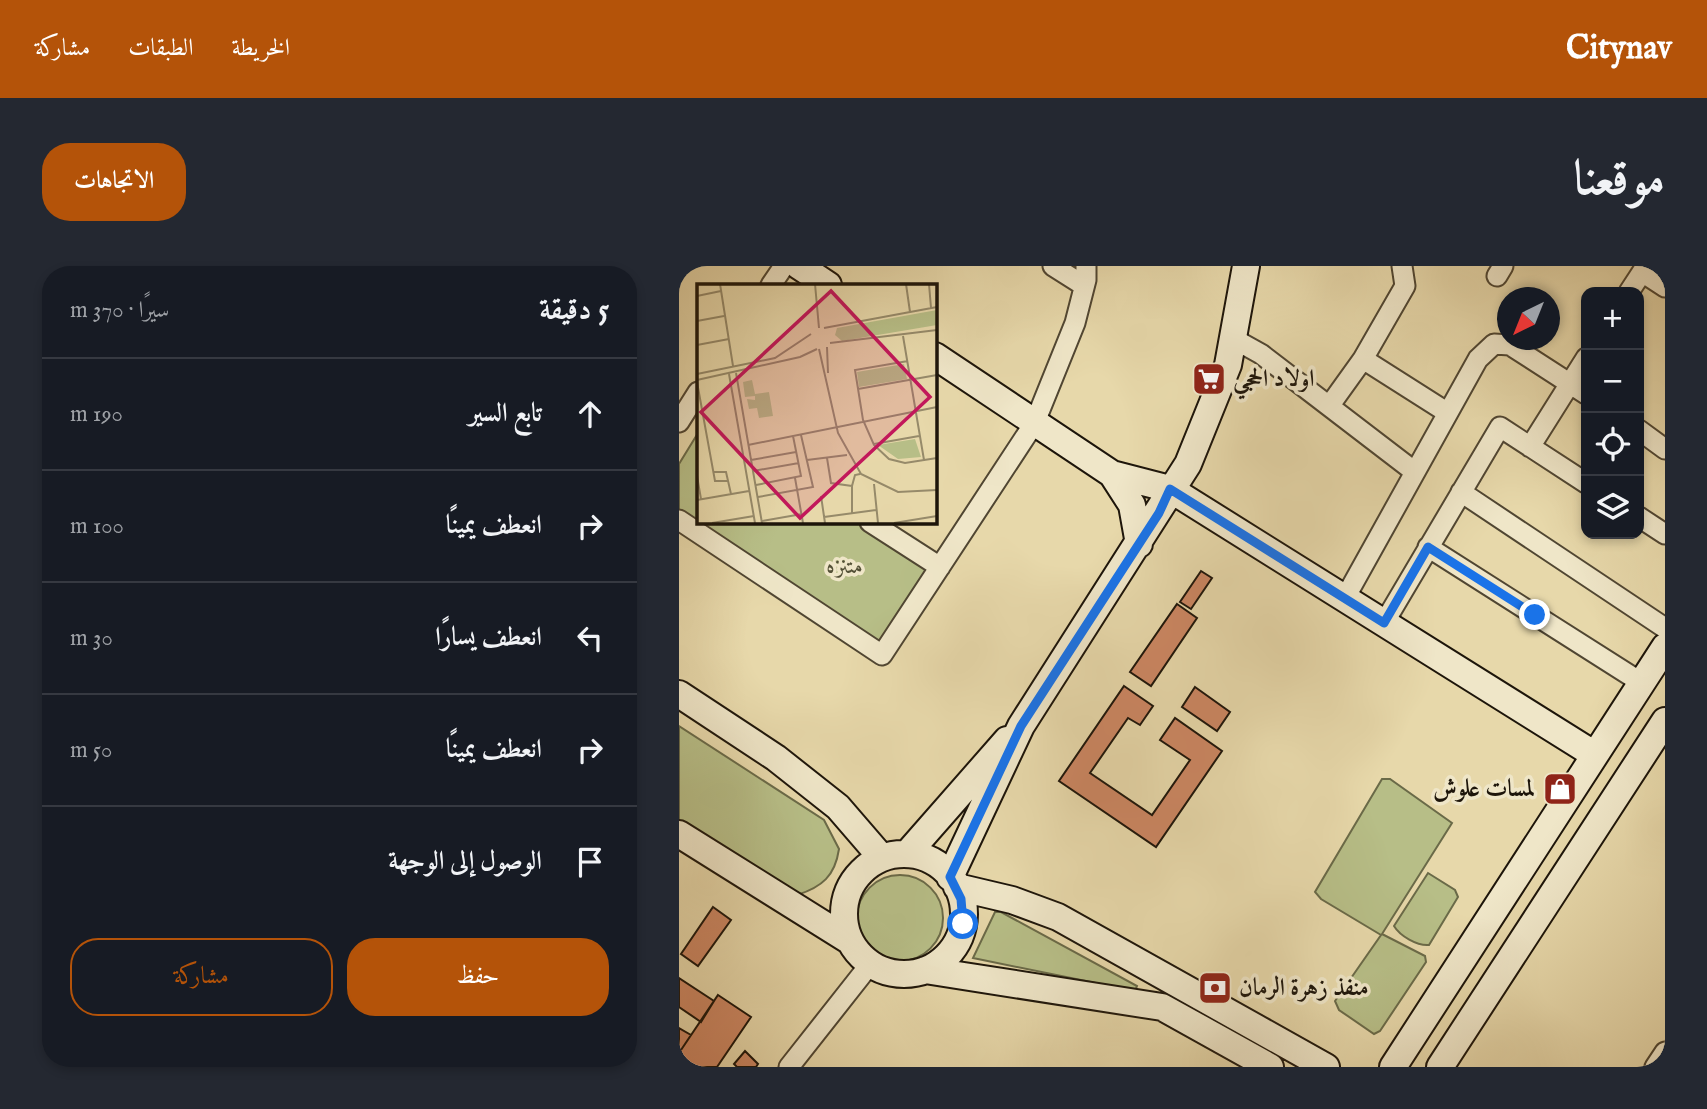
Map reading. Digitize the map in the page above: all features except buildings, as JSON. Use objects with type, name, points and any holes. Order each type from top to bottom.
[{"type":"street","points":[[772,284],[784,266]]},
{"type":"street","points":[[799,266],[826,284]]},
{"type":"street","points":[[679,520],[882,655],[1035,422],[1075,323],[1085,276],[1053,266]]},
{"type":"street","points":[[925,970],[946,957],[959,936],[963,911],[954,882],[1021,726],[1188,464],[1228,365],[1247,266]]},
{"type":"street","points":[[1330,405],[1363,359],[1405,286],[1402,266]]},
{"type":"street","points":[[1632,287],[1644,269],[1665,287]]},
{"type":"street","points":[[1234,339],[1261,354],[1415,472]]},
{"type":"street","points":[[1345,598],[1478,359],[1494,344],[1510,345],[1578,388],[1530,447]]},
{"type":"street","points":[[936,357],[1112,474],[1170,489],[1595,755]]},
{"type":"street","points":[[1363,359],[1448,413]]},
{"type":"street","points":[[679,422],[691,400]]},
{"type":"street","points":[[1384,623],[1500,428],[1581,480]]},
{"type":"street","points":[[1644,434],[1665,449]]},
{"type":"street","points":[[1112,474],[1132,505],[1139,544]]},
{"type":"street","points":[[1461,492],[1665,628]]},
{"type":"street","points":[[1644,520],[1665,534]]},
{"type":"street","points":[[872,523],[940,567]]},
{"type":"street","points":[[1428,547],[1641,683]]},
{"type":"street","points":[[1393,1067],[1665,647]]},
{"type":"street","points":[[679,694],[776,758],[895,856],[931,861],[954,882],[1058,917],[1326,1067]]},
{"type":"street","points":[[1440,1067],[1665,721]]},
{"type":"street","points":[[850,940],[844,916],[848,892],[862,871],[895,856],[923,832],[1021,726]]},
{"type":"street","points":[[679,834],[850,940],[871,963],[900,974],[925,970],[1162,1007],[1270,1067]]},
{"type":"street","points":[[789,1067],[871,963]]},
{"type":"street","points":[[1655,1067],[1665,1052]]},
{"type":"green space","points":[[697,435],[697,521],[679,509],[679,464]]},
{"type":"green space","name":"متنزه","points":[[701,523],[860,523],[931,570],[880,642]]},
{"type":"green space","points":[[679,726],[824,820],[839,849],[831,873],[826,879],[797,895],[679,824]]},
{"type":"green space","points":[[1382,779],[1390,779],[1452,823],[1382,934],[1425,956],[1426,962],[1380,1031],[1374,1034],[1339,1010],[1335,1001],[1381,935],[1321,899],[1315,892]]},
{"type":"green space","points":[[1428,873],[1455,890],[1458,897],[1429,945],[1409,940],[1394,926]]},
{"type":"green space","points":[[900,875],[924,882],[936,894],[943,918],[936,942],[924,954],[900,961],[876,954],[864,942],[857,918],[864,894],[876,882]]},
{"type":"green space","points":[[995,912],[1001,912],[1137,986],[1135,991],[973,958]]},
{"type":"place","name":"اولاد الحجي","points":[[1209,379]]},
{"type":"place","name":"لمسات علوش","points":[[1560,789]]},
{"type":"place","name":"منفذ زهرة الرمان","points":[[1215,988]]},
{"type":"route","points":[[963,924],[961,899],[950,877],[1021,726],[1159,513],[1170,489],[1384,623],[1428,547],[1535,615]]}]
